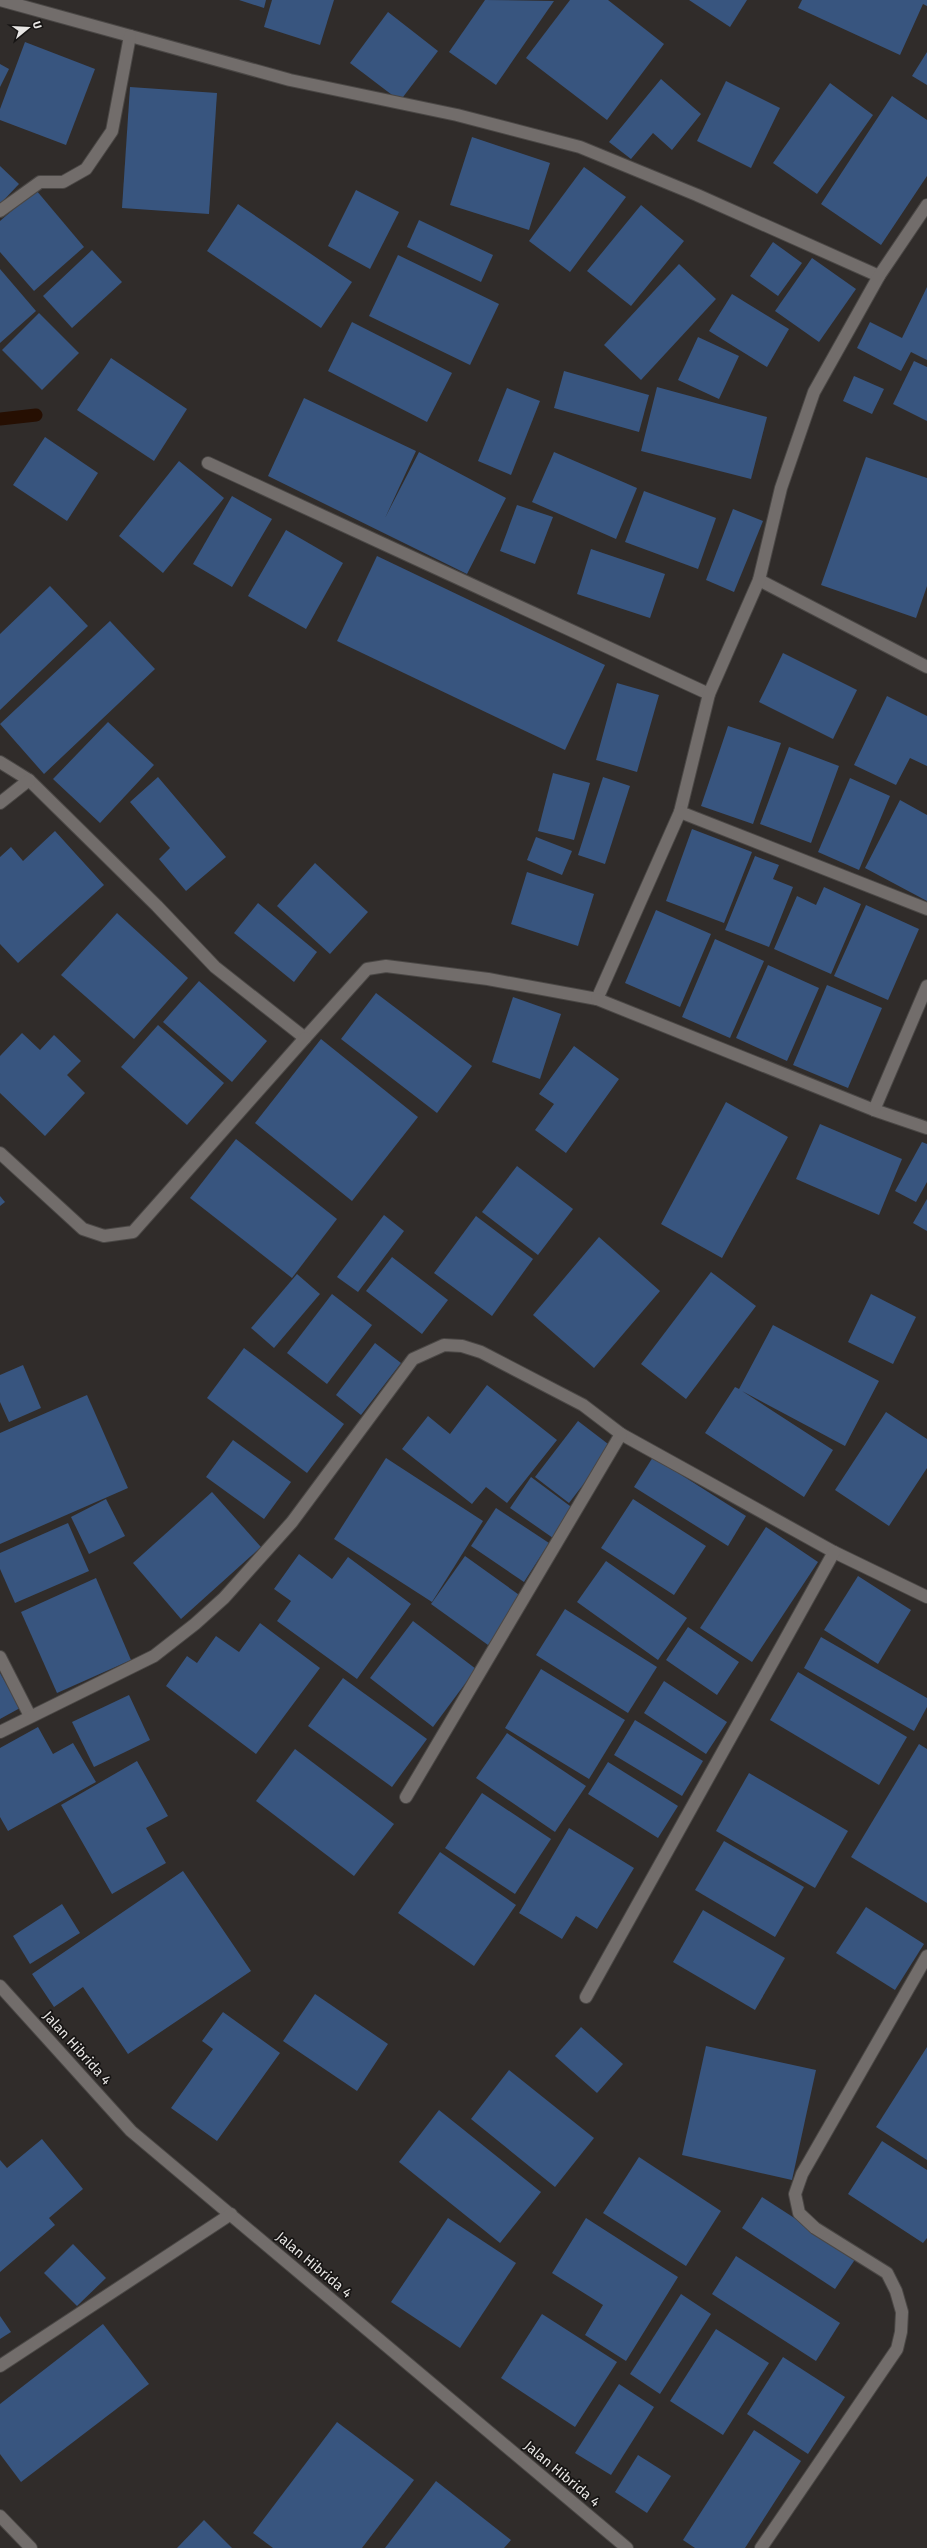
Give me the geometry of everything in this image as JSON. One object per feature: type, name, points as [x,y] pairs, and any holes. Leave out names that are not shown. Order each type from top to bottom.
[{"type":"street","points":[[0,0],[290,80],[456,115],[580,147],[697,195],[879,276]]},
{"type":"street","points":[[0,211],[40,182],[63,182],[86,169],[112,131],[130,36]]},
{"type":"street","points":[[597,1000],[680,812],[710,694],[758,580],[781,488],[814,392],[879,276],[927,206]]},
{"type":"street","points":[[208,463],[710,694]]},
{"type":"street","points":[[758,580],[927,667]]},
{"type":"street","points":[[0,762],[29,780],[157,906],[215,967],[305,1038]]},
{"type":"street","points":[[0,803],[29,780]]},
{"type":"street","points":[[680,812],[927,909]]},
{"type":"street","points":[[0,1153],[83,1229],[104,1236],[134,1232],[367,969],[386,966],[488,979],[597,1000],[874,1110],[927,1128]]},
{"type":"street","points":[[874,1110],[927,986]]},
{"type":"street","points":[[0,1732],[154,1656],[212,1608],[292,1522],[413,1360],[444,1345],[462,1346],[481,1352],[583,1405],[621,1434],[834,1552],[927,1597]]},
{"type":"street","points":[[406,1797],[621,1434]]},
{"type":"street","points":[[586,1997],[834,1552]]},
{"type":"street","points":[[0,1657],[30,1716]]},
{"type":"street","points":[[760,2548],[897,2349],[901,2332],[902,2312],[896,2291],[887,2273],[815,2228],[798,2213],[795,2194],[802,2174],[927,1956]]},
{"type":"street","name":"Jalan Hibrida 4","points":[[0,1986],[131,2131],[627,2548]]},
{"type":"street","points":[[0,2366],[231,2214]]},
{"type":"street","points":[[0,2516],[31,2548]]},
{"type":"building","points":[[239,0],[266,0],[264,8]]},
{"type":"building","points":[[272,0],[334,0],[320,45],[264,27]]},
{"type":"building","points":[[485,0],[554,1],[496,85],[449,52]]},
{"type":"building","points":[[570,0],[608,0],[664,44],[607,120],[526,58]]},
{"type":"building","points":[[689,0],[747,0],[730,27]]},
{"type":"building","points":[[802,0],[927,0],[927,6],[923,4],[900,55],[798,8]]},
{"type":"building","points":[[388,12],[438,51],[400,101],[350,63]]},
{"type":"building","points":[[25,42],[95,69],[66,145],[0,120],[0,109]]},
{"type":"building","points":[[927,52],[927,85],[912,76]]},
{"type":"building","points":[[0,64],[9,69],[0,87]]},
{"type":"building","points":[[661,79],[701,114],[672,150],[653,133],[631,159],[609,142]]},
{"type":"building","points":[[726,81],[780,108],[751,168],[697,141]]},
{"type":"building","points":[[830,83],[873,115],[817,194],[773,163]]},
{"type":"building","points":[[130,87],[217,93],[209,214],[122,208]]},
{"type":"building","points":[[892,96],[927,120],[927,176],[881,245],[821,204]]},
{"type":"building","points":[[472,137],[550,163],[529,230],[450,205]]},
{"type":"building","points":[[0,166],[19,184],[0,204]]},
{"type":"building","points":[[584,167],[626,197],[570,272],[529,241]]},
{"type":"building","points":[[36,190],[84,247],[34,291],[0,252],[0,221]]},
{"type":"building","points":[[356,190],[399,212],[370,269],[328,246]]},
{"type":"building","points":[[238,204],[352,282],[321,328],[207,251]]},
{"type":"building","points":[[641,205],[684,241],[631,306],[587,271]]},
{"type":"building","points":[[419,220],[493,255],[481,282],[407,247]]},
{"type":"building","points":[[773,242],[802,263],[778,296],[750,276]]},
{"type":"building","points":[[92,250],[122,282],[72,328],[43,296]]},
{"type":"building","points":[[398,255],[499,304],[470,365],[369,316]]},
{"type":"building","points":[[812,258],[856,289],[819,342],[775,311]]},
{"type":"building","points":[[679,264],[716,299],[641,380],[604,345]]},
{"type":"building","points":[[0,269],[36,311],[0,343]]},
{"type":"building","points":[[927,287],[927,360],[911,352],[901,371],[857,348],[870,322],[902,338]]},
{"type":"building","points":[[732,294],[789,329],[767,367],[709,331]]},
{"type":"building","points":[[39,313],[79,353],[42,390],[2,350]]},
{"type":"building","points":[[352,322],[452,373],[427,422],[328,371]]},
{"type":"building","points":[[698,337],[739,356],[719,399],[678,380]]},
{"type":"building","points":[[111,358],[187,409],[154,461],[77,410]]},
{"type":"building","points":[[914,361],[927,367],[927,421],[893,404]]},
{"type":"building","points":[[564,371],[649,395],[639,432],[554,408]]},
{"type":"building","points":[[854,376],[884,389],[872,414],[843,401]]},
{"type":"building","points":[[657,387],[767,417],[751,479],[641,451]]},
{"type":"building","points":[[507,388],[540,401],[511,475],[478,461]]},
{"type":"building","points":[[304,398],[416,451],[385,518],[419,452],[506,498],[467,574],[268,476]]},
{"type":"building","points":[[45,437],[98,473],[67,521],[13,485]]},
{"type":"building","points":[[554,452],[637,488],[616,539],[532,502]]},
{"type":"building","points":[[866,457],[927,478],[927,586],[916,618],[821,585]]},
{"type":"building","points":[[179,461],[224,498],[163,573],[119,536]]},
{"type":"building","points":[[644,491],[716,518],[698,569],[625,542]]},
{"type":"building","points":[[232,496],[272,519],[232,587],[193,564]]},
{"type":"building","points":[[517,505],[553,517],[535,564],[500,551]]},
{"type":"building","points":[[733,509],[763,521],[734,592],[706,580]]},
{"type":"building","points":[[286,530],[343,563],[306,629],[248,596]]},
{"type":"building","points":[[591,549],[665,574],[650,618],[577,594]]},
{"type":"building","points":[[377,556],[605,665],[565,750],[337,641]]},
{"type":"building","points":[[50,586],[88,626],[0,710],[0,634]]},
{"type":"building","points":[[110,621],[155,669],[44,774],[0,724]]},
{"type":"building","points":[[783,653],[857,690],[833,739],[759,702]]},
{"type":"building","points":[[617,683],[659,695],[637,772],[596,760]]},
{"type":"building","points":[[887,696],[927,716],[927,766],[910,758],[896,785],[854,765]]},
{"type":"building","points":[[108,722],[154,765],[100,823],[53,779]]},
{"type":"building","points":[[728,726],[781,743],[753,824],[701,806]]},
{"type":"building","points":[[789,747],[839,766],[811,843],[760,824]]},
{"type":"building","points":[[553,773],[590,783],[574,840],[538,831]]},
{"type":"building","points":[[158,777],[226,857],[186,891],[159,859],[170,848],[130,802]]},
{"type":"building","points":[[603,777],[630,786],[605,864],[578,855]]},
{"type":"building","points":[[850,778],[890,796],[859,870],[818,852]]},
{"type":"building","points":[[900,800],[927,815],[927,901],[865,868]]},
{"type":"building","points":[[692,829],[752,852],[724,923],[666,901]]},
{"type":"building","points":[[55,831],[104,885],[18,963],[0,944],[0,857],[11,847],[23,861]]},
{"type":"building","points":[[536,837],[572,851],[562,875],[527,860]]},
{"type":"building","points":[[755,856],[779,865],[773,879],[793,887],[769,947],[725,930]]},
{"type":"building","points":[[315,863],[368,912],[330,954],[277,906]]},
{"type":"building","points":[[527,872],[594,894],[578,946],[511,924]]},
{"type":"building","points":[[824,887],[861,904],[831,974],[774,949],[797,896],[816,905]]},
{"type":"building","points":[[258,903],[317,952],[294,982],[234,933]]},
{"type":"building","points":[[866,905],[919,929],[888,1000],[834,976]]},
{"type":"building","points":[[656,910],[711,934],[680,1007],[625,983]]},
{"type":"building","points":[[117,913],[188,978],[134,1039],[61,975]]},
{"type":"building","points":[[715,939],[764,961],[730,1038],[682,1017]]},
{"type":"building","points":[[768,965],[819,988],[787,1061],[736,1038]]},
{"type":"building","points":[[199,981],[267,1041],[232,1082],[163,1022]]},
{"type":"building","points":[[827,985],[882,1008],[848,1088],[793,1065]]},
{"type":"building","points":[[376,993],[472,1066],[437,1113],[341,1039]]},
{"type":"building","points":[[513,997],[561,1014],[540,1079],[492,1062]]},
{"type":"building","points":[[158,1025],[224,1083],[187,1125],[121,1067]]},
{"type":"building","points":[[22,1033],[40,1050],[54,1035],[81,1061],[67,1075],[85,1093],[45,1136],[0,1093],[0,1056]]},
{"type":"building","points":[[321,1039],[418,1117],[352,1201],[255,1123]]},
{"type":"building","points":[[574,1046],[619,1079],[566,1153],[535,1130],[554,1104],[539,1094]]},
{"type":"building","points":[[726,1102],[788,1137],[722,1258],[661,1224]]},
{"type":"building","points":[[820,1124],[902,1159],[879,1215],[796,1179]]},
{"type":"building","points":[[236,1139],[337,1219],[292,1278],[190,1198]]},
{"type":"building","points":[[922,1142],[927,1144],[927,1182],[916,1202],[895,1191]]},
{"type":"building","points":[[517,1166],[573,1209],[538,1255],[482,1212]]},
{"type":"building","points":[[0,1196],[5,1202],[0,1206]]},
{"type":"building","points":[[927,1199],[927,1231],[913,1223]]},
{"type":"building","points":[[384,1215],[404,1231],[358,1292],[337,1277]]},
{"type":"building","points":[[476,1216],[533,1259],[492,1316],[434,1273]]},
{"type":"building","points":[[599,1237],[660,1291],[594,1368],[533,1315]]},
{"type":"building","points":[[392,1257],[448,1300],[422,1334],[366,1291]]},
{"type":"building","points":[[711,1272],[756,1306],[686,1399],[641,1364]]},
{"type":"building","points":[[297,1274],[320,1294],[274,1348],[251,1328]]},
{"type":"building","points":[[332,1294],[372,1325],[327,1384],[287,1353]]},
{"type":"building","points":[[871,1294],[916,1317],[893,1364],[848,1342]]},
{"type":"building","points":[[773,1325],[879,1381],[845,1446],[742,1391],[833,1450],[804,1497],[705,1433],[735,1387],[739,1389]]},
{"type":"building","points":[[375,1343],[401,1363],[361,1415],[336,1395]]},
{"type":"building","points":[[244,1348],[344,1424],[307,1473],[207,1398]]},
{"type":"building","points":[[23,1365],[41,1408],[9,1422],[0,1402],[0,1375]]},
{"type":"building","points":[[487,1385],[557,1440],[507,1503],[486,1487],[472,1504],[402,1449],[428,1416],[450,1434]]},
{"type":"building","points":[[87,1395],[128,1488],[0,1544],[0,1433]]},
{"type":"building","points":[[886,1412],[927,1439],[927,1468],[889,1526],[835,1490]]},
{"type":"building","points":[[578,1421],[612,1447],[569,1503],[535,1477]]},
{"type":"building","points":[[233,1440],[291,1482],[264,1519],[206,1477]]},
{"type":"building","points":[[653,1457],[746,1516],[728,1546],[634,1487]]},
{"type":"building","points":[[386,1458],[483,1521],[432,1602],[334,1539]]},
{"type":"building","points":[[531,1477],[574,1509],[553,1538],[510,1508]]},
{"type":"building","points":[[212,1492],[261,1547],[181,1619],[133,1563]]},
{"type":"building","points":[[106,1499],[125,1536],[89,1554],[71,1517]]},
{"type":"building","points":[[633,1499],[706,1546],[674,1595],[601,1548]]},
{"type":"building","points":[[496,1508],[549,1543],[524,1582],[471,1546]]},
{"type":"building","points":[[68,1523],[89,1571],[15,1603],[0,1569],[0,1553]]},
{"type":"building","points":[[766,1527],[818,1562],[752,1662],[700,1628]]},
{"type":"building","points":[[299,1554],[332,1579],[348,1557],[411,1604],[357,1679],[277,1621],[291,1601],[274,1589]]},
{"type":"building","points":[[465,1556],[522,1597],[488,1645],[431,1604]]},
{"type":"building","points":[[606,1561],[687,1618],[658,1660],[577,1602]]},
{"type":"building","points":[[858,1576],[911,1610],[878,1664],[824,1630]]},
{"type":"building","points":[[96,1578],[131,1660],[57,1693],[21,1612]]},
{"type":"building","points":[[565,1609],[657,1667],[628,1713],[536,1655]]},
{"type":"building","points":[[413,1621],[476,1669],[433,1727],[370,1678]]},
{"type":"building","points":[[260,1623],[320,1668],[256,1754],[166,1686],[187,1656],[197,1663],[216,1636],[239,1652]]},
{"type":"building","points":[[688,1627],[739,1662],[717,1695],[666,1660]]},
{"type":"building","points":[[821,1637],[927,1698],[927,1707],[914,1731],[804,1668]]},
{"type":"building","points":[[541,1669],[625,1720],[589,1779],[505,1728]]},
{"type":"building","points":[[798,1672],[907,1737],[879,1785],[770,1720]]},
{"type":"building","points":[[0,1673],[20,1708],[0,1719]]},
{"type":"building","points":[[343,1678],[427,1739],[392,1787],[308,1726]]},
{"type":"building","points":[[664,1681],[727,1722],[706,1754],[644,1713]]},
{"type":"building","points":[[129,1695],[150,1740],[94,1767],[72,1722]]},
{"type":"building","points":[[635,1720],[703,1761],[682,1796],[614,1755]]},
{"type":"building","points":[[38,1727],[53,1754],[73,1743],[96,1782],[8,1831],[0,1817],[0,1748]]},
{"type":"building","points":[[507,1733],[586,1786],[555,1832],[476,1778]]},
{"type":"building","points":[[919,1744],[927,1749],[927,1903],[851,1857]]},
{"type":"building","points":[[295,1749],[394,1824],[354,1876],[256,1801]]},
{"type":"building","points":[[137,1761],[168,1816],[146,1828],[166,1863],[112,1894],[61,1805]]},
{"type":"building","points":[[608,1762],[678,1806],[658,1838],[588,1794]]},
{"type":"building","points":[[749,1773],[848,1831],[815,1888],[716,1831]]},
{"type":"building","points":[[482,1793],[551,1839],[515,1894],[445,1848]]},
{"type":"building","points":[[569,1828],[634,1868],[597,1929],[576,1916],[562,1939],[519,1913]]},
{"type":"building","points":[[724,1841],[804,1887],[775,1937],[695,1890]]},
{"type":"building","points":[[440,1852],[516,1905],[474,1966],[398,1913]]},
{"type":"building","points":[[183,1871],[251,1971],[128,2054],[83,1987],[54,2007],[32,1974]]},
{"type":"building","points":[[62,1904],[80,1933],[30,1964],[13,1936]]},
{"type":"building","points":[[866,1907],[924,1944],[895,1990],[836,1953]]},
{"type":"building","points":[[703,1910],[785,1958],[755,2010],[673,1962]]},
{"type":"building","points":[[315,1994],[388,2044],[357,2091],[283,2041]]},
{"type":"building","points":[[223,2012],[280,2053],[217,2141],[171,2108],[213,2049],[202,2041]]},
{"type":"building","points":[[581,2027],[623,2064],[597,2093],[555,2056]]},
{"type":"building","points":[[706,2046],[816,2070],[792,2180],[682,2155]]},
{"type":"building","points":[[927,2047],[927,2160],[876,2127]]},
{"type":"building","points":[[509,2070],[594,2138],[555,2187],[471,2119]]},
{"type":"building","points":[[439,2110],[541,2192],[500,2243],[399,2162]]},
{"type":"building","points":[[42,2139],[83,2189],[49,2218],[55,2225],[0,2272],[0,2160],[7,2168]]},
{"type":"building","points":[[882,2141],[927,2170],[927,2238],[923,2243],[848,2194]]},
{"type":"building","points":[[639,2157],[721,2211],[686,2266],[603,2213]]},
{"type":"building","points":[[762,2197],[856,2258],[835,2289],[742,2228]]},
{"type":"building","points":[[448,2218],[516,2263],[460,2348],[391,2302]]},
{"type":"building","points":[[586,2218],[678,2277],[626,2361],[585,2335],[603,2305],[552,2273]]},
{"type":"building","points":[[73,2244],[106,2278],[77,2306],[44,2273]]},
{"type":"building","points":[[736,2256],[840,2323],[816,2361],[712,2294]]},
{"type":"building","points":[[681,2294],[711,2314],[660,2394],[630,2374]]},
{"type":"building","points":[[542,2314],[617,2362],[575,2427],[501,2378]]},
{"type":"building","points":[[0,2316],[11,2332],[0,2339]]},
{"type":"building","points":[[103,2324],[149,2384],[21,2482],[0,2454],[0,2404]]},
{"type":"building","points":[[716,2329],[769,2363],[723,2435],[670,2401]]},
{"type":"building","points":[[783,2357],[845,2397],[808,2454],[747,2414]]},
{"type":"building","points":[[619,2384],[654,2407],[611,2475],[575,2453]]},
{"type":"building","points":[[337,2422],[414,2480],[362,2548],[273,2548],[253,2533]]},
{"type":"building","points":[[754,2430],[801,2461],[745,2548],[695,2548],[683,2540]]},
{"type":"building","points":[[638,2455],[671,2476],[647,2513],[615,2492]]},
{"type":"building","points":[[436,2481],[511,2540],[504,2548],[385,2548]]},
{"type":"building","points":[[204,2520],[232,2548],[177,2548]]},
{"type":"waterway","points":[[0,419],[36,415]]}]
